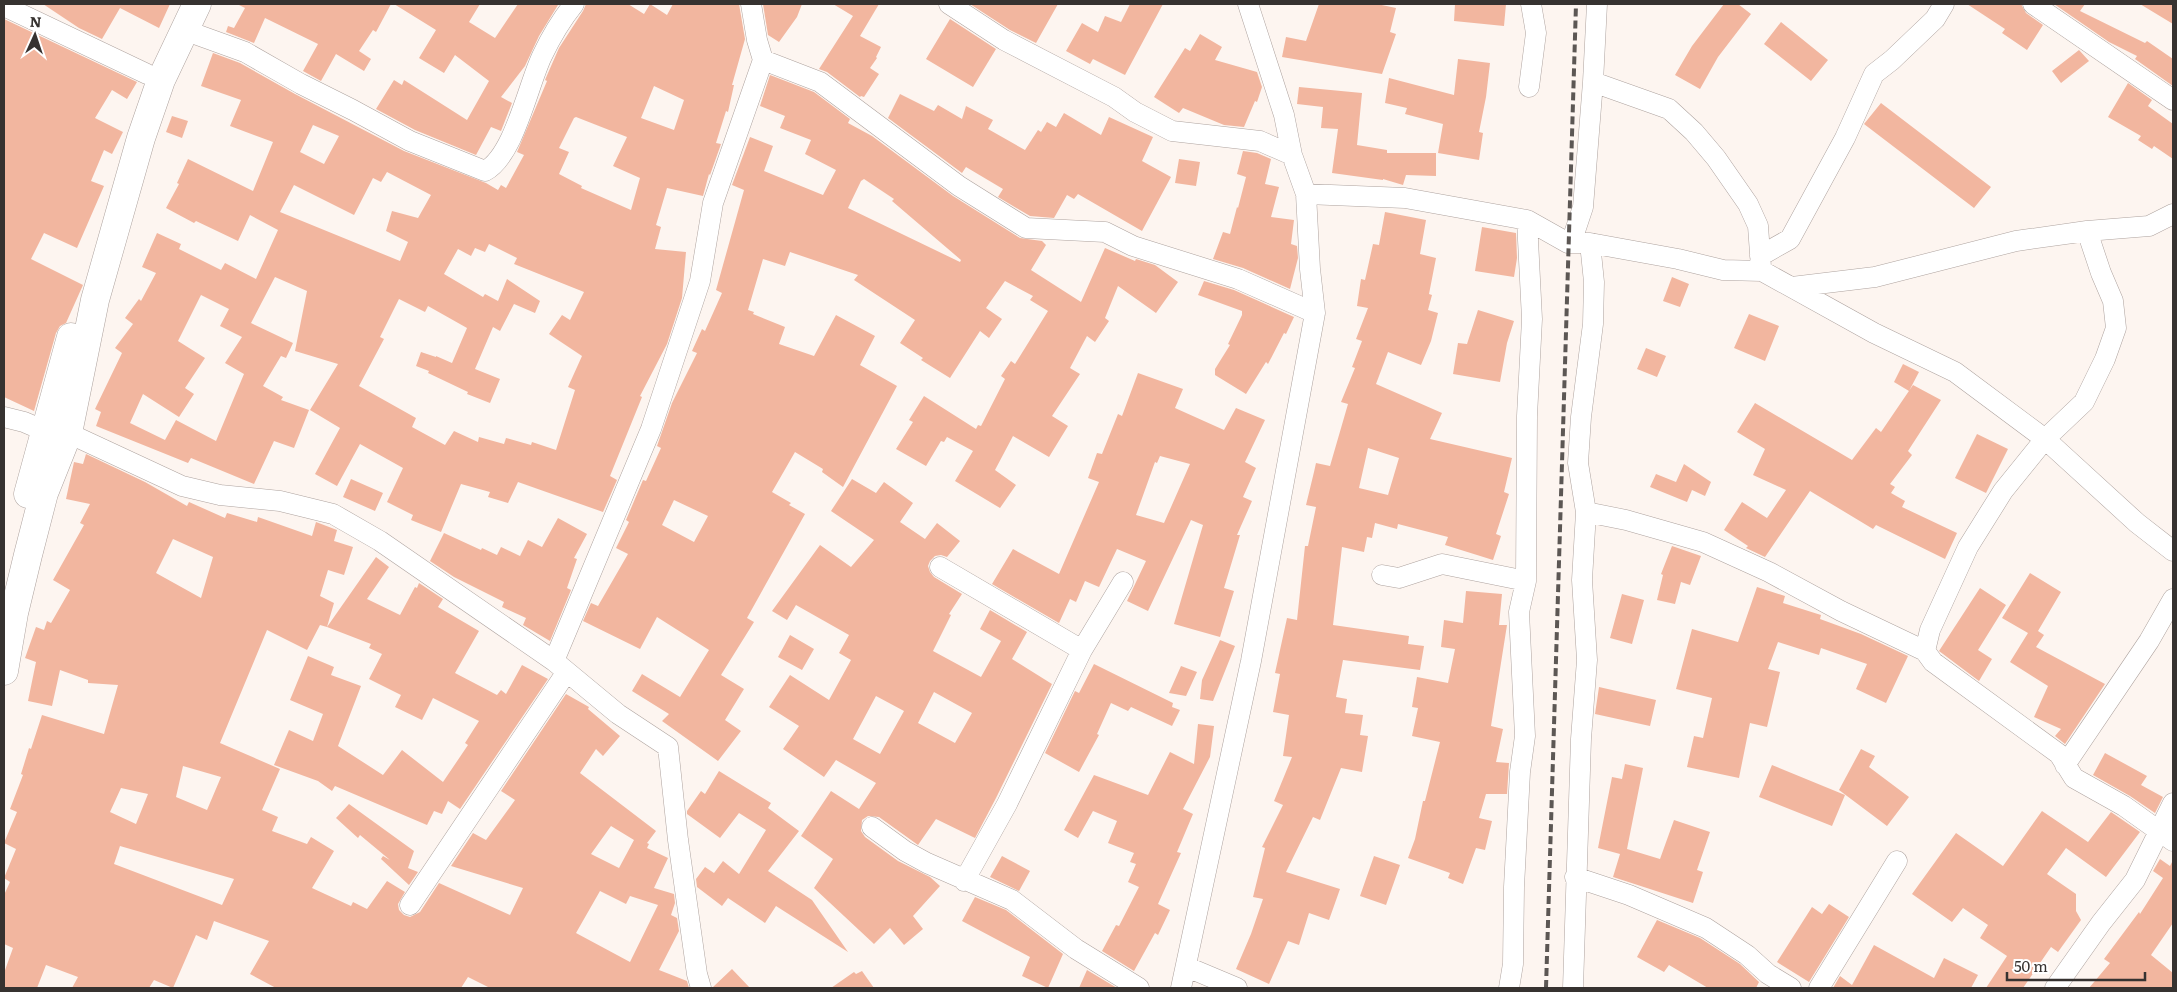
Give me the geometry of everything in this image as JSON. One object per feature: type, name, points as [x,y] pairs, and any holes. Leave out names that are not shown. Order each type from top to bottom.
[{"type":"main road","points":[[4,671],[14,613],[44,493],[119,155],[155,49],[178,4]]},
{"type":"main road","points":[[4,586],[56,432],[96,300],[141,138],[161,80],[197,4]]},
{"type":"street","points":[[184,30],[245,52],[301,84],[354,110],[410,141],[485,171],[492,168],[508,143],[526,101],[541,57],[556,28],[574,4]]},
{"type":"street","points":[[410,904],[560,667],[651,429],[700,281],[713,203],[763,60],[756,40],[750,4]]},
{"type":"street","points":[[949,4],[1004,40],[1114,97],[1135,112],[1172,131],[1260,141],[1292,155]]},
{"type":"street","points":[[1181,988],[1251,661],[1315,312],[1310,269],[1306,194],[1292,155],[1284,115],[1248,4]]},
{"type":"street","points":[[1529,87],[1536,33],[1531,4]]},
{"type":"street","points":[[1573,988],[1586,660],[1582,580],[1586,512],[1578,463],[1581,417],[1593,324],[1594,282],[1581,243],[1597,4]]},
{"type":"street","points":[[1306,194],[1404,198],[1527,220],[1581,243],[1678,258],[1722,270],[1761,263],[1790,239],[1845,138],[1874,74],[1892,60],[1935,19],[1944,4]]},
{"type":"street","points":[[2033,4],[2173,100]]},
{"type":"street","points":[[4,6],[147,74]]},
{"type":"street","points":[[763,60],[820,82],[959,186],[1026,228],[1105,232],[1133,246],[1238,279],[1315,312]]},
{"type":"street","points":[[1593,82],[1669,109],[1694,132],[1716,158],[1748,204],[1758,226],[1761,263],[1792,287],[1874,333],[1955,372],[2045,439],[2137,523],[2173,551]]},
{"type":"street","points":[[1792,287],[1875,277],[2016,241],[2087,231],[2149,226],[2173,214]]},
{"type":"street","points":[[1509,988],[1513,964],[1514,887],[1520,772],[1525,736],[1519,612],[1526,581],[1528,416],[1532,319],[1527,220]]},
{"type":"street","points":[[1926,651],[1930,630],[1968,547],[2003,491],[2045,439],[2084,402],[2105,359],[2116,328],[2113,301],[2087,231]]},
{"type":"street","points":[[4,417],[56,432],[182,486],[220,495],[280,502],[333,514],[380,541],[560,667],[618,714],[668,747],[678,840],[697,974],[702,988]]},
{"type":"street","points":[[1586,512],[1626,520],[1703,542],[1768,572],[1841,611],[1926,651],[1933,662],[2059,754],[2074,778],[2102,792],[2167,836]]},
{"type":"street","points":[[1382,575],[1399,578],[1442,564],[1526,581]]},
{"type":"street","points":[[940,567],[1082,650]]},
{"type":"street","points":[[964,881],[1007,804],[1082,650],[1123,582]]},
{"type":"street","points":[[2065,765],[2149,641],[2173,599]]},
{"type":"street","points":[[2055,988],[2101,923],[2167,836],[2173,803]]},
{"type":"street","points":[[872,827],[912,855],[964,881],[1012,900],[1076,949],[1139,988]]},
{"type":"street","points":[[1819,988],[1897,861]]},
{"type":"street","points":[[1576,877],[1628,895],[1706,928],[1747,954],[1768,974],[1791,988]]},
{"type":"street","points":[[1186,966],[1237,988]]},
{"type":"building","points":[[43,4],[170,4],[159,28],[120,8],[102,39],[79,28]]},
{"type":"building","points":[[237,4],[391,4],[376,32],[373,30],[359,51],[371,59],[364,71],[336,54],[321,81],[303,71],[318,44],[265,18],[254,43],[226,32],[228,26],[234,28],[245,8]]},
{"type":"building","points":[[394,4],[480,4],[469,22],[495,38],[518,4],[558,5],[539,36],[525,66],[501,97],[512,103],[501,131],[491,127],[476,155],[415,130],[376,109],[394,80],[402,85],[404,80],[467,120],[489,81],[455,55],[444,73],[419,58],[436,30]]},
{"type":"building","points":[[586,4],[628,4],[644,14],[650,4],[667,15],[673,4],[739,4],[745,39],[732,85],[734,85],[728,112],[726,111],[716,143],[721,144],[709,174],[703,196],[667,188],[656,225],[661,227],[655,249],[686,252],[682,298],[667,344],[640,396],[642,397],[610,476],[617,480],[603,512],[518,482],[508,503],[488,497],[490,492],[461,484],[441,532],[411,520],[413,515],[387,502],[403,468],[360,444],[337,486],[315,474],[340,428],[310,410],[338,364],[295,351],[307,291],[275,277],[251,323],[293,343],[286,358],[281,356],[263,386],[283,397],[281,400],[309,410],[294,448],[274,441],[254,484],[191,458],[188,463],[96,426],[101,412],[95,409],[122,353],[115,348],[133,324],[125,318],[139,299],[141,301],[156,273],[142,267],[157,233],[181,244],[179,249],[221,270],[225,263],[256,279],[278,230],[250,215],[238,241],[196,221],[194,223],[166,208],[179,184],[177,183],[188,159],[253,191],[273,142],[230,126],[241,100],[201,86],[213,53],[240,63],[404,151],[486,183],[498,190],[501,185],[506,188],[524,155],[517,152],[547,81],[545,80],[559,48]],"holes":[[[654,86],[684,100],[674,130],[641,118]],[[576,117],[627,137],[613,166],[640,178],[631,210],[581,188],[582,186],[559,174],[569,152],[559,148]],[[313,125],[339,136],[324,164],[300,152]],[[387,172],[431,195],[418,218],[392,211],[386,231],[408,242],[400,261],[280,212],[294,185],[354,215],[373,178],[381,182]],[[489,244],[517,258],[514,264],[584,292],[570,320],[562,315],[549,334],[582,356],[568,387],[575,390],[556,450],[532,442],[531,445],[506,438],[504,444],[479,437],[478,442],[454,431],[445,445],[412,427],[416,418],[359,386],[384,339],[380,337],[399,299],[425,312],[428,306],[467,328],[452,363],[421,352],[416,366],[468,392],[467,394],[490,403],[500,379],[475,369],[493,327],[500,331],[514,304],[535,313],[540,301],[507,279],[498,301],[485,294],[483,297],[444,274],[458,249],[471,256],[475,248],[485,252]],[[201,295],[229,309],[220,326],[242,337],[225,363],[244,374],[216,441],[176,420],[165,440],[130,423],[143,394],[179,417],[194,394],[185,388],[205,358],[178,341]]]},
{"type":"building","points":[[763,4],[802,4],[797,17],[779,42],[768,35]]},
{"type":"building","points":[[833,4],[879,4],[860,36],[881,47],[877,58],[870,68],[879,74],[864,97],[860,97],[827,72],[819,69],[853,16]]},
{"type":"building","points":[[970,4],[1058,4],[1036,43],[1010,30]]},
{"type":"building","points":[[1130,4],[1163,4],[1125,75],[1093,59],[1090,64],[1066,51],[1082,23],[1098,32],[1105,16],[1121,22]]},
{"type":"building","points":[[1319,4],[1377,4],[1396,8],[1390,32],[1396,34],[1382,74],[1282,57],[1286,37],[1306,41]]},
{"type":"building","points":[[1455,4],[1506,4],[1504,26],[1454,21]]},
{"type":"building","points":[[1724,4],[1738,4],[1751,14],[1718,57],[1700,89],[1675,75],[1692,46]]},
{"type":"building","points":[[1967,4],[2021,4],[2026,13],[2043,25],[2027,50],[2002,33],[2005,29]]},
{"type":"building","points":[[2054,4],[2085,4],[2080,11],[2145,43],[2147,41],[2173,59],[2173,86],[2135,59],[2137,56],[2109,42]]},
{"type":"building","points":[[2140,4],[2173,4],[2173,24]]},
{"type":"building","points":[[4,19],[137,82],[127,99],[112,90],[95,118],[123,132],[112,154],[104,150],[91,181],[104,186],[77,248],[44,233],[31,259],[83,285],[66,323],[60,326],[56,333],[34,411],[4,397]]},
{"type":"building","points":[[950,19],[996,49],[973,87],[926,59]]},
{"type":"building","points":[[1781,22],[1828,60],[1811,81],[1764,44]]},
{"type":"building","points":[[1200,34],[1222,47],[1215,60],[1257,72],[1262,87],[1257,102],[1255,101],[1244,127],[1224,125],[1183,108],[1179,113],[1154,97],[1185,48],[1190,51]]},
{"type":"building","points":[[2079,50],[2089,61],[2061,83],[2052,71]]},
{"type":"building","points":[[1458,59],[1490,63],[1479,132],[1483,133],[1479,160],[1438,153],[1443,124],[1405,114],[1407,108],[1385,103],[1389,78],[1454,95]]},
{"type":"building","points":[[770,75],[814,92],[850,119],[848,123],[872,136],[953,196],[1020,238],[1042,241],[1046,245],[1031,270],[1081,302],[1105,248],[1135,261],[1136,259],[1155,265],[1178,282],[1156,313],[1118,286],[1105,318],[1109,321],[1095,342],[1087,336],[1070,368],[1080,374],[1052,416],[1068,426],[1049,457],[1013,436],[995,470],[1016,485],[1000,508],[955,481],[973,451],[947,437],[944,442],[941,441],[926,466],[896,449],[913,422],[909,420],[924,396],[976,429],[978,425],[981,426],[1005,379],[1001,376],[1011,361],[1015,364],[1048,311],[1030,300],[1033,296],[1005,281],[986,308],[1002,319],[989,338],[980,331],[950,378],[921,360],[923,358],[900,343],[915,320],[854,280],[858,275],[790,252],[785,266],[763,259],[748,310],[754,312],[753,314],[785,327],[779,344],[814,356],[836,315],[875,336],[860,365],[897,386],[843,487],[822,472],[823,469],[795,452],[772,492],[805,514],[747,618],[754,622],[721,675],[744,689],[725,720],[741,731],[718,761],[662,721],[669,714],[632,691],[642,674],[680,697],[709,650],[657,617],[640,649],[583,621],[591,603],[598,606],[628,554],[616,548],[629,522],[626,520],[643,480],[646,481],[661,448],[657,446],[672,403],[697,353],[692,351],[702,329],[705,331],[722,293],[716,290],[744,190],[732,185],[750,137],[773,146],[764,171],[823,195],[836,170],[805,154],[811,140],[780,128],[785,116],[760,106]],"holes":[[[864,179],[894,199],[892,201],[961,260],[960,262],[848,208],[861,181]],[[674,500],[708,516],[694,542],[662,525]]]},
{"type":"building","points":[[2128,83],[2152,100],[2148,106],[2173,124],[2173,159],[2154,146],[2152,149],[2138,140],[2141,136],[2108,117]]},
{"type":"building","points":[[1299,87],[1362,93],[1357,145],[1387,150],[1387,153],[1436,153],[1436,176],[1406,175],[1403,185],[1383,179],[1332,173],[1338,129],[1321,128],[1323,107],[1297,104]]},
{"type":"building","points":[[900,94],[934,111],[938,105],[962,119],[966,106],[993,120],[988,129],[1025,150],[1038,130],[1041,132],[1047,122],[1056,127],[1064,113],[1101,135],[1109,117],[1153,137],[1142,161],[1171,177],[1142,231],[1078,194],[1074,199],[1067,195],[1054,218],[1030,216],[998,197],[1003,189],[966,167],[962,173],[888,118]]},
{"type":"building","points":[[1881,103],[1991,187],[1974,208],[1864,124]]},
{"type":"building","points":[[172,116],[188,121],[182,138],[166,132]]},
{"type":"building","points":[[1243,151],[1257,153],[1271,159],[1265,184],[1279,187],[1271,217],[1294,220],[1291,244],[1297,246],[1298,258],[1290,289],[1243,268],[1213,259],[1223,232],[1230,234],[1238,208],[1246,177],[1237,174]]},
{"type":"building","points":[[1179,159],[1200,162],[1196,186],[1175,183]]},
{"type":"building","points":[[1385,212],[1426,220],[1420,254],[1436,258],[1429,294],[1432,295],[1428,310],[1438,313],[1431,341],[1421,365],[1388,352],[1376,384],[1442,413],[1430,439],[1512,458],[1504,492],[1509,494],[1496,534],[1501,536],[1493,560],[1445,545],[1448,537],[1398,524],[1397,529],[1375,523],[1372,538],[1367,537],[1364,552],[1342,547],[1333,625],[1409,636],[1408,644],[1424,646],[1420,670],[1343,660],[1336,697],[1347,699],[1345,713],[1363,715],[1360,735],[1368,736],[1362,772],[1341,768],[1320,820],[1313,817],[1286,872],[1340,889],[1329,920],[1309,913],[1299,945],[1288,941],[1269,984],[1236,969],[1263,899],[1253,897],[1265,848],[1262,847],[1283,805],[1274,801],[1292,757],[1283,756],[1289,715],[1273,712],[1280,674],[1275,673],[1287,618],[1297,620],[1305,546],[1308,546],[1316,507],[1306,505],[1316,463],[1330,466],[1348,404],[1341,402],[1355,368],[1352,367],[1362,341],[1356,339],[1368,308],[1357,306],[1361,279],[1365,280],[1373,244],[1379,245]],"holes":[[[1368,448],[1399,458],[1388,495],[1359,488]]]},
{"type":"building","points":[[1482,227],[1516,233],[1517,258],[1514,277],[1475,271]]},
{"type":"building","points":[[1672,277],[1689,284],[1680,307],[1663,301]]},
{"type":"building","points":[[1204,281],[1234,290],[1294,317],[1268,364],[1266,362],[1246,394],[1215,375],[1215,369],[1230,345],[1228,344],[1242,315],[1242,311],[1198,295]]},
{"type":"building","points":[[1478,310],[1514,321],[1507,343],[1500,382],[1453,374],[1458,343],[1467,344]]},
{"type":"building","points":[[1749,314],[1779,326],[1765,361],[1734,348]]},
{"type":"building","points":[[1646,348],[1666,356],[1657,377],[1637,369]]},
{"type":"building","points":[[1903,364],[1919,372],[1909,391],[1894,382]]},
{"type":"building","points":[[1138,373],[1183,389],[1175,408],[1224,430],[1236,408],[1265,420],[1245,462],[1256,468],[1243,497],[1252,501],[1237,535],[1240,535],[1224,588],[1234,591],[1220,637],[1174,624],[1203,525],[1191,520],[1148,611],[1127,601],[1146,561],[1117,549],[1099,587],[1085,581],[1076,602],[1070,599],[1059,623],[992,584],[1013,549],[1059,574],[1099,482],[1088,478],[1097,453],[1102,454],[1118,414],[1122,416]],"holes":[[[1160,456],[1190,464],[1164,523],[1136,515],[1155,462],[1157,463]]]},
{"type":"building","points":[[1913,385],[1941,400],[1908,451],[1912,455],[1890,484],[1895,487],[1891,493],[1905,501],[1902,507],[1957,533],[1945,559],[1876,525],[1873,529],[1810,491],[1765,557],[1746,548],[1748,546],[1724,530],[1742,502],[1767,518],[1786,490],[1753,475],[1765,449],[1737,432],[1755,403],[1852,460],[1876,428],[1881,432]]},
{"type":"building","points":[[1977,434],[2008,449],[1986,493],[1955,478]]},
{"type":"building","points":[[86,454],[145,482],[187,506],[189,502],[225,518],[227,513],[257,522],[258,517],[312,536],[316,522],[337,530],[334,541],[353,547],[344,575],[328,570],[320,596],[334,603],[327,627],[320,625],[307,650],[267,630],[220,743],[280,769],[262,810],[278,817],[272,831],[307,844],[311,837],[334,851],[312,888],[351,906],[353,902],[367,909],[387,881],[405,892],[398,904],[399,910],[404,915],[410,917],[420,912],[439,883],[510,915],[523,888],[451,866],[473,833],[486,840],[515,800],[501,791],[566,694],[589,707],[588,709],[620,736],[603,756],[596,749],[580,773],[656,831],[647,843],[649,844],[647,848],[668,858],[654,888],[674,894],[675,903],[671,915],[677,918],[679,931],[659,970],[687,981],[689,988],[490,988],[468,977],[461,988],[276,988],[250,974],[269,941],[214,921],[207,940],[196,935],[173,988],[154,980],[149,988],[72,988],[78,977],[46,965],[37,988],[4,988],[4,973],[13,948],[4,944],[4,895],[10,882],[4,878],[16,849],[4,843],[17,812],[10,809],[23,775],[21,774],[29,748],[31,749],[42,715],[104,734],[118,685],[88,683],[88,680],[60,670],[52,706],[28,701],[36,662],[25,658],[36,627],[44,630],[47,621],[51,623],[70,590],[53,580],[84,525],[80,523],[90,504],[66,499],[74,462],[83,464]],"holes":[[[173,539],[213,557],[201,598],[156,573]],[[183,766],[221,777],[207,810],[176,797]],[[121,788],[148,794],[136,824],[110,812]],[[611,826],[634,840],[619,868],[591,854]],[[120,846],[234,879],[222,905],[114,864]],[[600,891],[626,904],[630,896],[658,905],[630,962],[576,933]]]},
{"type":"building","points":[[1684,464],[1711,482],[1705,496],[1692,490],[1687,502],[1650,487],[1656,474],[1676,482]]},
{"type":"building","points":[[351,479],[383,493],[375,511],[343,497]]},
{"type":"building","points":[[852,479],[876,493],[884,482],[913,503],[900,522],[925,539],[937,523],[960,541],[947,557],[935,556],[928,566],[934,577],[962,594],[949,614],[951,615],[933,651],[981,677],[1001,641],[980,629],[990,610],[1027,632],[1012,659],[1052,684],[975,838],[936,819],[918,845],[879,817],[868,816],[862,820],[861,831],[865,837],[898,861],[930,877],[940,886],[913,916],[923,929],[904,945],[890,928],[874,944],[814,888],[833,859],[801,836],[831,791],[859,809],[876,783],[836,760],[824,777],[783,749],[799,726],[769,707],[790,675],[829,700],[851,660],[839,653],[849,635],[796,605],[787,620],[772,611],[820,545],[851,567],[874,540],[831,511]],"holes":[[[934,692],[972,713],[955,743],[918,723]],[[876,696],[904,711],[880,754],[853,739]]]},
{"type":"building","points":[[558,518],[587,534],[574,558],[577,559],[567,588],[571,590],[550,641],[523,625],[526,618],[502,607],[504,602],[454,577],[430,561],[444,533],[481,550],[482,548],[497,555],[501,547],[520,556],[528,540],[542,547]]},
{"type":"building","points":[[1672,546],[1701,556],[1690,585],[1681,582],[1675,604],[1657,600],[1663,575],[1661,574]]},
{"type":"building","points":[[376,557],[389,567],[367,599],[400,615],[419,583],[443,599],[438,607],[479,631],[455,673],[497,695],[501,690],[506,694],[522,665],[548,679],[460,809],[448,801],[442,814],[434,811],[427,825],[335,786],[332,791],[318,781],[274,765],[289,730],[313,741],[323,714],[290,700],[308,656],[334,667],[331,675],[361,686],[338,746],[383,775],[402,750],[443,782],[468,745],[465,743],[479,721],[433,698],[422,720],[395,707],[401,695],[369,679],[382,654],[369,648],[371,644],[327,627]]},
{"type":"building","points":[[2030,573],[2061,592],[2038,631],[2044,635],[2036,647],[2105,684],[2065,744],[2055,736],[2061,729],[2034,717],[2048,686],[2010,662],[2028,633],[2002,618]]},
{"type":"building","points":[[1757,587],[1785,596],[1783,603],[1821,615],[1820,619],[1861,634],[1908,656],[1886,703],[1856,689],[1867,664],[1821,648],[1819,655],[1778,642],[1768,669],[1780,672],[1767,727],[1750,723],[1739,778],[1687,767],[1694,736],[1703,738],[1712,698],[1676,689],[1692,629],[1738,642]]},
{"type":"building","points":[[1980,588],[2006,605],[1978,650],[1992,659],[1979,681],[1939,651]]},
{"type":"building","points":[[1466,591],[1502,594],[1499,625],[1507,625],[1491,726],[1503,729],[1496,762],[1509,763],[1507,794],[1486,794],[1479,818],[1492,821],[1485,850],[1476,848],[1463,884],[1448,878],[1450,873],[1408,858],[1415,839],[1423,801],[1425,801],[1440,742],[1412,736],[1418,708],[1412,707],[1417,677],[1448,683],[1455,649],[1441,647],[1444,620],[1463,623]]},
{"type":"building","points":[[1622,594],[1644,600],[1632,644],[1610,638]]},
{"type":"building","points":[[790,635],[814,649],[802,670],[778,657]]},
{"type":"building","points":[[1220,640],[1235,646],[1213,701],[1200,699],[1202,680]]},
{"type":"building","points":[[1094,664],[1173,703],[1172,707],[1180,710],[1172,726],[1131,707],[1128,711],[1111,703],[1097,734],[1099,735],[1079,772],[1045,753],[1075,691],[1079,693]]},
{"type":"building","points":[[1181,666],[1197,672],[1186,696],[1169,693]]},
{"type":"building","points":[[1599,687],[1656,700],[1650,726],[1595,714]]},
{"type":"building","points":[[1198,724],[1214,726],[1210,757],[1183,809],[1193,814],[1177,852],[1181,853],[1158,904],[1170,910],[1158,935],[1155,933],[1134,971],[1102,951],[1116,925],[1119,926],[1139,887],[1128,882],[1136,864],[1130,862],[1134,853],[1108,843],[1117,821],[1093,811],[1078,838],[1064,830],[1094,775],[1148,795],[1170,752],[1194,764]]},
{"type":"building","points":[[1861,749],[1875,756],[1869,767],[1909,797],[1887,826],[1839,790]]},
{"type":"building","points":[[2105,753],[2147,776],[2141,785],[2163,797],[2155,813],[2093,775]]},
{"type":"building","points":[[1625,764],[1643,768],[1627,849],[1660,859],[1674,820],[1710,832],[1697,870],[1703,872],[1693,903],[1613,877],[1620,854],[1598,848],[1612,777],[1622,779]]},
{"type":"building","points":[[1772,765],[1845,795],[1832,826],[1759,797]]},
{"type":"building","points":[[719,771],[771,803],[768,808],[799,831],[768,871],[812,900],[848,952],[776,906],[765,923],[728,898],[722,906],[697,887],[696,879],[705,867],[714,873],[723,861],[739,874],[766,830],[739,813],[720,838],[687,814],[687,811],[701,791],[705,794]]},
{"type":"building","points":[[349,804],[414,851],[408,868],[418,872],[409,885],[381,859],[383,856],[390,860],[360,835],[358,838],[336,818]]},
{"type":"building","points":[[2042,811],[2088,842],[2111,812],[2140,832],[2106,877],[2066,848],[2047,874],[2076,894],[2076,911],[2081,920],[2058,952],[2051,947],[2023,988],[1986,988],[2007,956],[1980,938],[1988,925],[1963,908],[1952,922],[1912,894],[1956,833],[2003,866]]},
{"type":"building","points":[[1002,856],[1030,871],[1019,891],[990,877]]},
{"type":"building","points":[[1374,856],[1400,865],[1386,905],[1360,896]]},
{"type":"building","points":[[2160,859],[2170,866],[2173,860],[2173,923],[2151,955],[2173,973],[2173,988],[2089,988],[2110,963],[2104,959],[2139,912],[2140,914],[2163,878],[2153,871]]},
{"type":"building","points":[[975,897],[1006,910],[1063,954],[1048,988],[1022,976],[1030,957],[962,921]]},
{"type":"building","points":[[1829,904],[1849,917],[1809,982],[1777,962],[1812,907],[1822,914]]},
{"type":"building","points":[[1657,920],[1700,938],[1740,964],[1759,982],[1756,988],[1708,988],[1669,965],[1664,972],[1637,957]]},
{"type":"building","points":[[1874,945],[1934,978],[1944,958],[1978,975],[1971,988],[1833,988],[1840,976],[1852,985]]},
{"type":"building","points":[[732,969],[750,988],[713,988],[713,987]]},
{"type":"building","points":[[1087,970],[1117,988],[1079,988]]},
{"type":"building","points":[[862,971],[874,988],[831,988],[854,972],[856,974]]},
{"type":"railway","points":[[1546,988],[1576,4]]}]
